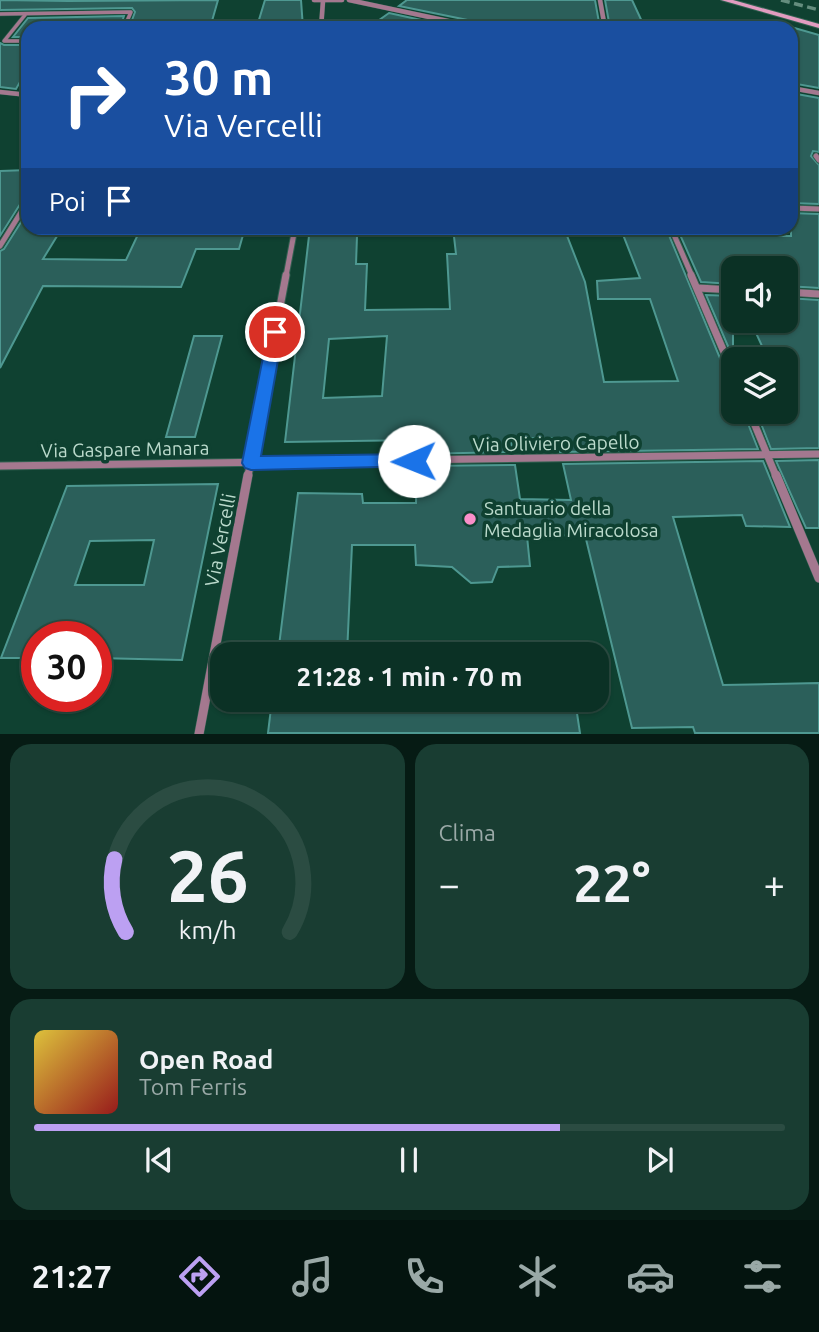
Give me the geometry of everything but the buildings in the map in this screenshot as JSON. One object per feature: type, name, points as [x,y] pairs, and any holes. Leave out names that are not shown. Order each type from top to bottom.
[{"type":"main road","points":[[725,0],[819,26]]},
{"type":"street","points":[[314,0],[342,0]]},
{"type":"street","points":[[349,0],[448,21]]},
{"type":"street","points":[[600,0],[604,21]]},
{"type":"street","points":[[322,21],[323,1]]},
{"type":"street","points":[[798,89],[819,93]]},
{"type":"street","points":[[0,92],[21,94]]},
{"type":"street","points":[[798,208],[819,209]]},
{"type":"street","points":[[1,242],[21,212]]},
{"type":"street","name":"Via Vercelli","points":[[199,733],[294,235]]},
{"type":"street","points":[[674,235],[722,347]]},
{"type":"street","points":[[698,288],[721,289]]},
{"type":"street","points":[[798,293],[819,294]]},
{"type":"street","points":[[755,424],[819,578]]},
{"type":"street","name":"Via Oliviero Capello","points":[[251,463],[819,454]]},
{"type":"street","name":"Via Gaspare Manara","points":[[0,466],[251,463]]},
{"type":"lane","points":[[0,14],[131,12],[127,21]]},
{"type":"lane","points":[[21,41],[4,41],[25,15]]},
{"type":"railway","points":[[781,0],[819,10]]},
{"type":"place","name":"Santuario della Medaglia Miracolosa","points":[[470,519]]},
{"type":"route","points":[[275,332],[251,463],[414,461]]}]
